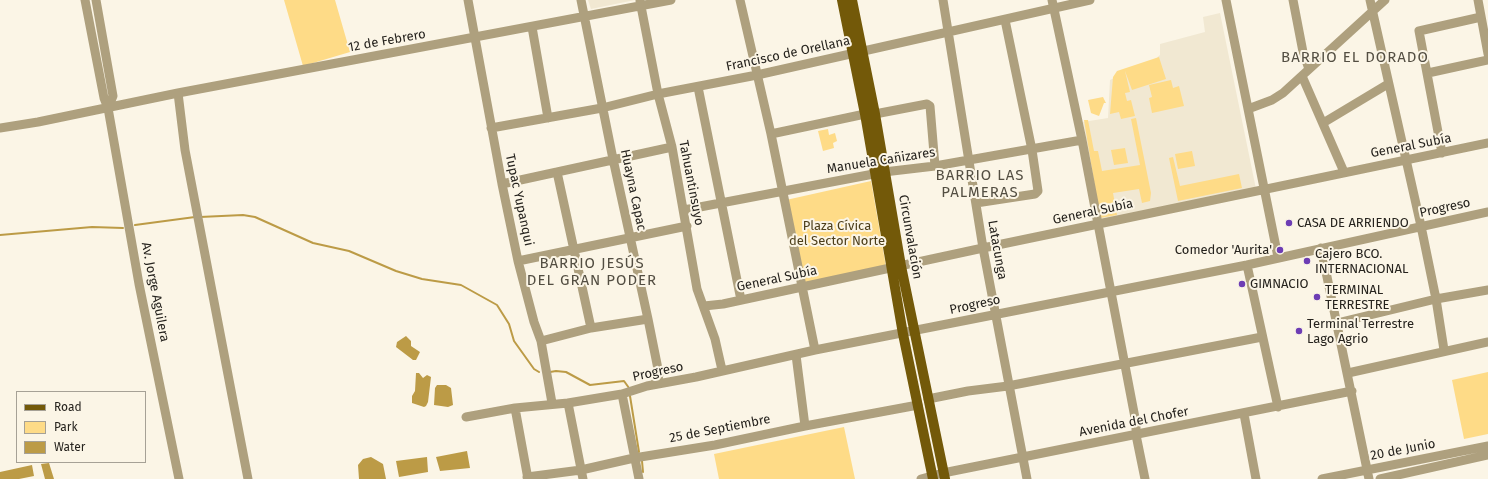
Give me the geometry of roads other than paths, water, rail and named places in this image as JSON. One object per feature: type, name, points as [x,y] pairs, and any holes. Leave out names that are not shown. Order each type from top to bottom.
[{"type":"main road","name":"Circunvalación","points":[[842,0],[875,114],[891,268],[933,478]]},
{"type":"main road","name":"Circunvalación","points":[[852,0],[865,114],[902,266],[944,476]]},
{"type":"street","name":"Av. Jorge Aguilera","points":[[85,0],[104,98],[108,108],[139,284],[179,479]]},
{"type":"street","name":"Av. Jorge Aguilera","points":[[96,0],[113,96],[108,108]]},
{"type":"street","name":"Tupac Yupanqui","points":[[468,0],[491,128],[518,261],[534,322],[541,341],[552,403]]},
{"type":"street","name":"Huayna Capac","points":[[581,0],[602,108],[648,319],[658,374]]},
{"type":"street","name":"12 de Febrero","points":[[0,128],[108,108],[178,93],[532,28],[585,17],[640,3],[671,0]]},
{"type":"street","points":[[740,0],[771,134],[815,350]]},
{"type":"street","name":"Latacunga","points":[[944,0],[983,248],[1008,386],[1027,479]]},
{"type":"street","name":"Francisco de Orellana","points":[[491,128],[602,108],[658,94],[757,75],[948,33],[1005,20],[1053,4],[1090,0]]},
{"type":"street","points":[[1226,0],[1278,257]]},
{"type":"street","points":[[1293,0],[1303,52],[1309,69]]},
{"type":"street","points":[[1370,0],[1421,226],[1436,299],[1444,350]]},
{"type":"street","points":[[1248,109],[1272,100],[1302,76],[1385,0]]},
{"type":"street","points":[[1478,0],[1487,48]]},
{"type":"street","name":"Tahuantinsuyo","points":[[640,3],[658,94],[672,147],[696,283],[722,370]]},
{"type":"street","points":[[1053,4],[1082,140],[1097,224],[1125,362],[1136,423],[1136,435],[1145,479]]},
{"type":"street","points":[[1442,153],[1428,73],[1418,31],[1481,16]]},
{"type":"street","points":[[976,203],[1035,194],[1038,191],[1032,150],[1005,20]]},
{"type":"street","points":[[532,28],[548,118]]},
{"type":"street","points":[[1428,73],[1488,60]]},
{"type":"street","points":[[1302,76],[1324,123],[1344,172]]},
{"type":"street","points":[[1324,123],[1388,84]]},
{"type":"street","points":[[698,87],[741,300]]},
{"type":"street","points":[[178,93],[185,150],[248,479]]},
{"type":"street","points":[[875,114],[927,104],[930,106],[935,166]]},
{"type":"street","points":[[771,134],[865,114]]},
{"type":"street","name":"Manuela Cañizares","points":[[684,210],[880,173],[935,166],[1082,140]]},
{"type":"street","name":"General Subía","points":[[704,306],[741,300],[1344,172],[1488,143]]},
{"type":"street","points":[[502,184],[672,147]]},
{"type":"street","points":[[558,172],[591,328]]},
{"type":"street","name":"Progreso","points":[[466,417],[515,408],[552,403],[568,403],[622,394],[653,385],[815,350],[915,332],[996,314],[1247,265],[1488,212]]},
{"type":"street","points":[[518,261],[687,226]]},
{"type":"street","points":[[1321,248],[1352,391],[1368,474]]},
{"type":"street","points":[[1247,265],[1278,407]]},
{"type":"street","points":[[1337,323],[1436,299],[1488,290]]},
{"type":"street","points":[[541,341],[591,328],[648,319]]},
{"type":"street","points":[[928,399],[968,391],[1008,386],[1125,362],[1262,337]]},
{"type":"street","points":[[1348,373],[1444,350],[1488,342]]},
{"type":"street","points":[[796,355],[804,426]]},
{"type":"street","points":[[658,374],[671,382]]},
{"type":"street","points":[[653,385],[658,380],[658,374]]},
{"type":"street","name":"Avenida del Chofer","points":[[921,479],[944,476],[1023,458],[1352,391]]},
{"type":"street","points":[[622,394],[639,479]]},
{"type":"street","points":[[568,403],[582,474]]},
{"type":"street","name":"25 de Septiembre","points":[[528,478],[582,474],[634,458],[716,445],[804,426],[918,405]]},
{"type":"street","points":[[515,408],[528,478]]},
{"type":"street","points":[[1244,414],[1256,479]]},
{"type":"street","name":"20 de Junio","points":[[1322,479],[1368,474],[1488,446]]},
{"type":"street","name":"20 de Junio","points":[[1380,479],[1407,476],[1488,455]]},
{"type":"water","points":[[406,336],[411,341],[411,346],[420,352],[416,360],[413,360],[396,347],[397,342]]},
{"type":"water","points":[[416,373],[419,373],[423,378],[427,375],[431,377],[428,402],[424,407],[412,403],[412,396],[415,391]]},
{"type":"water","points":[[437,385],[446,385],[451,388],[453,405],[448,407],[434,405],[435,388]]},
{"type":"water","points":[[467,451],[470,468],[440,471],[436,457]]},
{"type":"water","points":[[371,457],[383,464],[386,479],[359,479],[358,465],[363,459]]},
{"type":"water","points":[[427,457],[428,472],[399,477],[396,461]]},
{"type":"water","points":[[49,463],[54,479],[45,479],[41,464]]},
{"type":"water","points":[[32,465],[34,476],[19,479],[0,479],[0,472]]},
{"type":"waterway","points":[[200,217],[243,215],[255,217],[313,243],[349,251],[396,271],[422,279],[461,285],[497,305],[509,324],[514,341],[534,369],[539,372]]},
{"type":"waterway","points":[[135,225],[195,217]]},
{"type":"waterway","points":[[0,235],[92,227],[123,228]]},
{"type":"waterway","points":[[550,372],[566,372],[590,385],[624,381],[629,388]]},
{"type":"waterway","points":[[630,396],[639,452]]},
{"type":"waterway","points":[[642,461],[643,472]]},
{"type":"place","name":"CASA DE ARRIENDO","points":[[1289,223]]},
{"type":"place","name":"Comedor 'Aurita'","points":[[1280,250]]},
{"type":"place","name":"Cajero BCO. INTERNACIONAL","points":[[1307,261]]},
{"type":"place","name":"GIMNACIO","points":[[1242,284]]},
{"type":"place","name":"TERMINAL TERRESTRE","points":[[1317,297]]},
{"type":"place","name":"Terminal Terrestre Lago Agrio","points":[[1299,331]]},
{"type":"district","name":"BARRIO EL DORADO","points":[[1355,58]]},
{"type":"district","name":"BARRIO LAS PALMERAS","points":[[980,184]]},
{"type":"district","name":"BARRIO JESÚS DEL GRAN PODER","points":[[592,272]]},
{"type":"park label","name":"Plaza Cívica del Sector Norte","points":[[837,234]]}]
